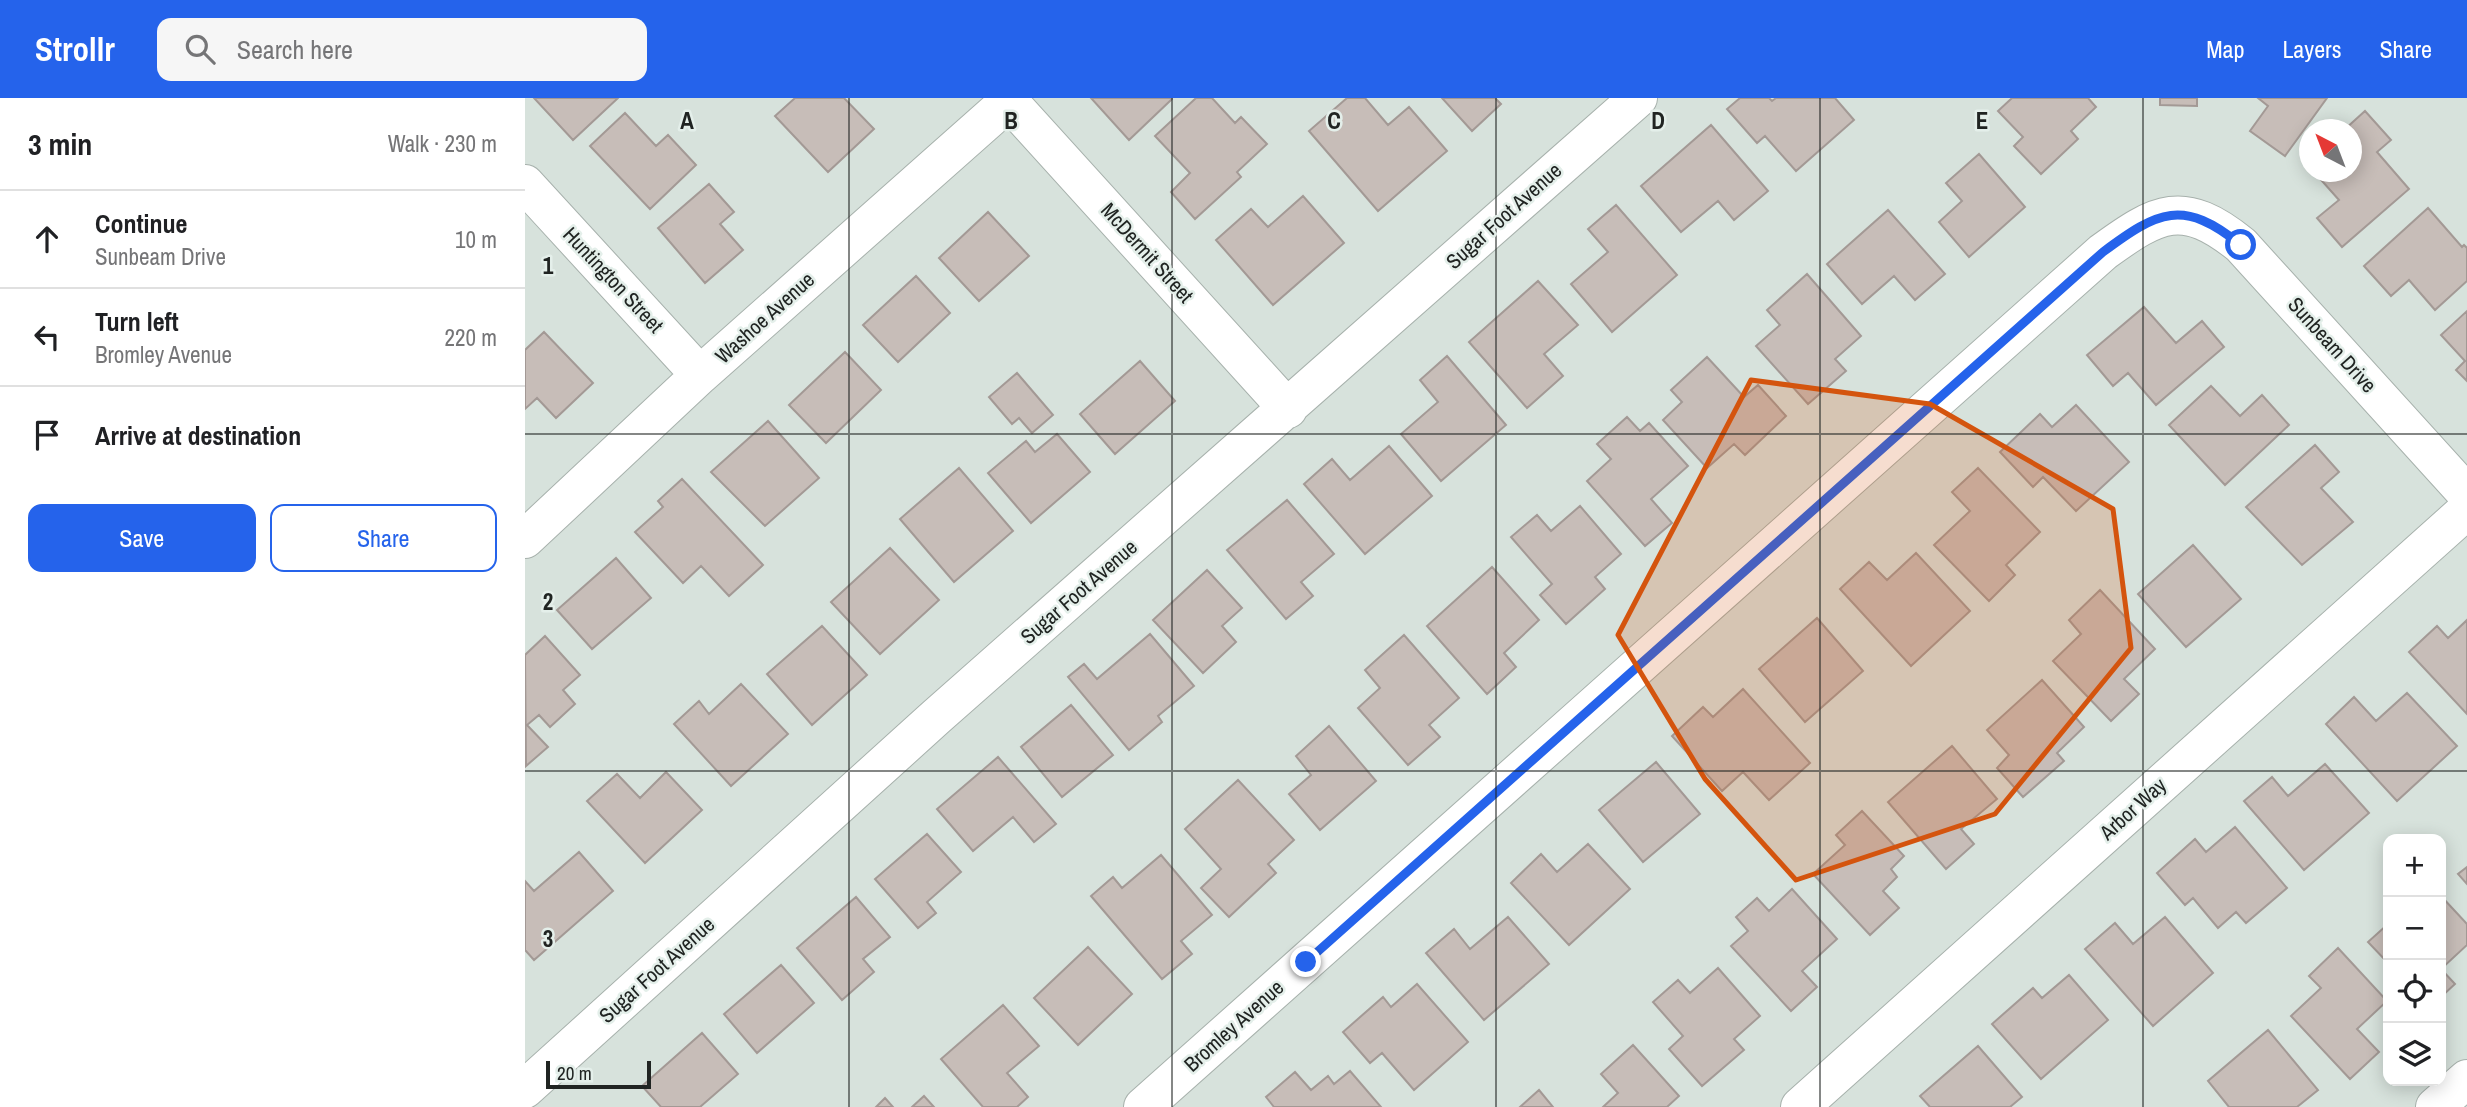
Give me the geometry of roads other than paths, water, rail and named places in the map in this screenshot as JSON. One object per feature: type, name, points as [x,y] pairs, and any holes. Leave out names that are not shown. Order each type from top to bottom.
[{"type":"street","name":"Sugar Foot Avenue","points":[[525,1089],[936,717],[1638,98]]},
{"type":"street","name":"McDermit Street","points":[[1007,99],[1288,409]]},
{"type":"street","name":"Washoe Avenue","points":[[525,539],[700,375],[1007,99]]},
{"type":"street","name":"Huntington Street","points":[[525,184],[700,375]]},
{"type":"street","name":"Sunbeam Drive","points":[[2185,214],[2217,225],[2241,245],[2467,494]]},
{"type":"street","name":"Bromley Avenue","points":[[1143,1107],[2103,252],[2153,219],[2185,214]]},
{"type":"street","name":"Arbor Way","points":[[1800,1107],[2467,510]]},
{"type":"street","points":[[2435,1107],[2467,1079]]}]
